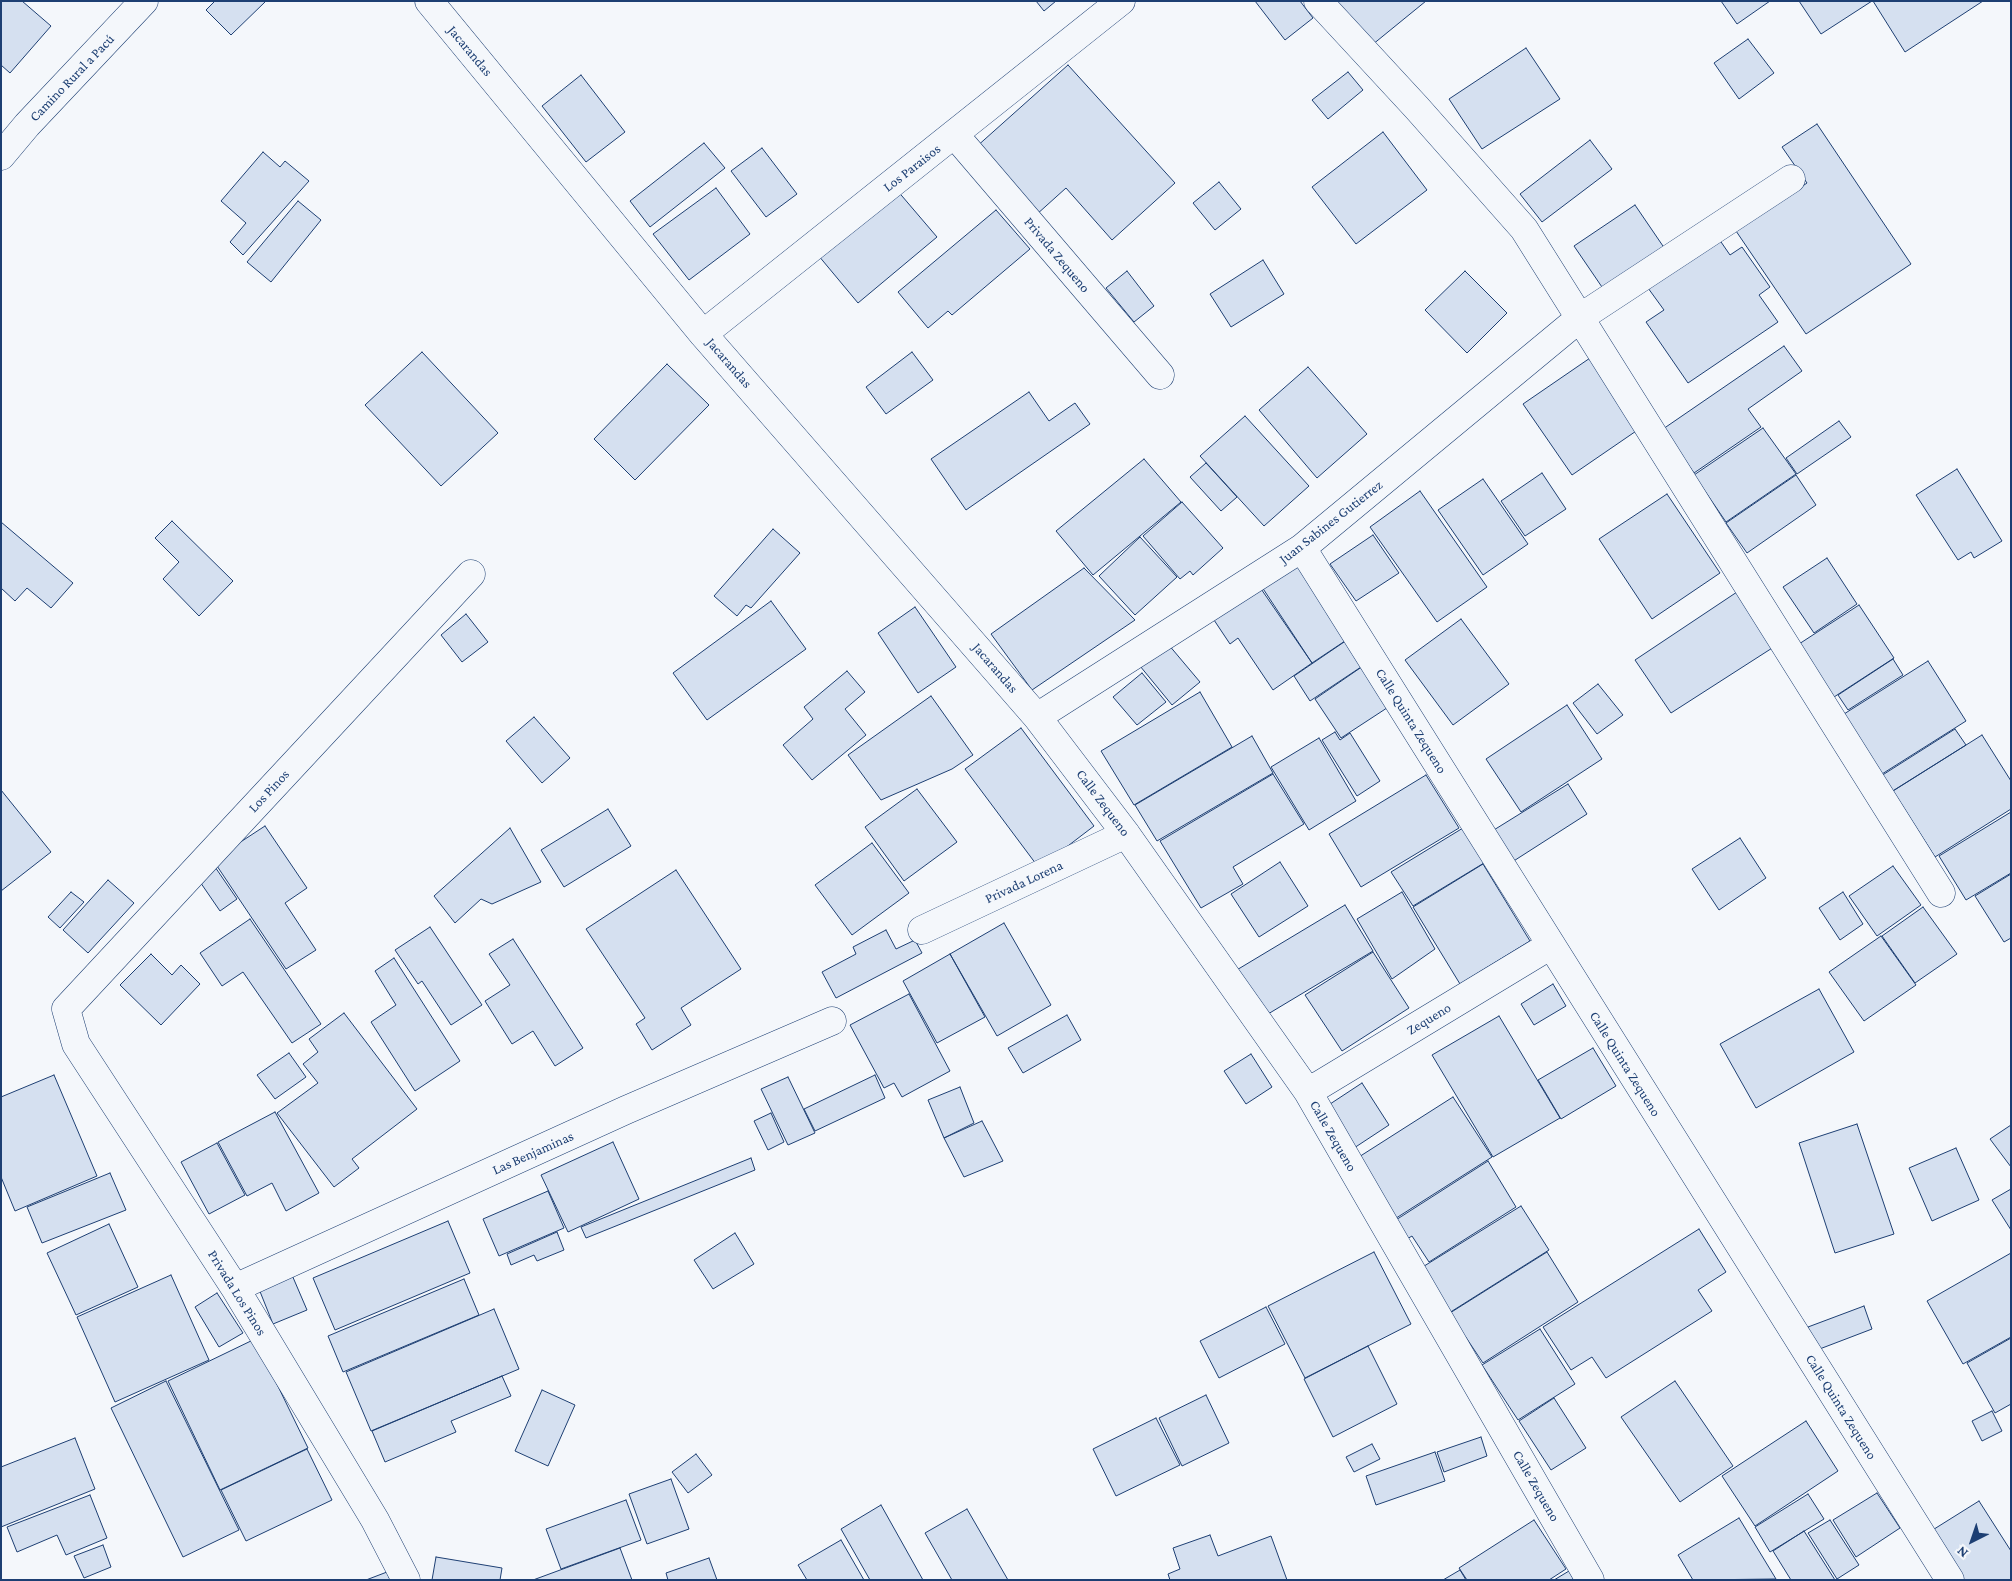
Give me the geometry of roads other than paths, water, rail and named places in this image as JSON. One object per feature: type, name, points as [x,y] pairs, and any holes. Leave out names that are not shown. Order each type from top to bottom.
[{"type":"street","name":"Camino Rural a Pacú","points":[[1,156],[27,125],[144,1]]},
{"type":"street","name":"Jacarandas","points":[[428,1],[703,334],[1037,717]]},
{"type":"street","name":"Los Paraisos","points":[[703,334],[1121,1]]},
{"type":"street","points":[[1318,1],[1417,108],[1524,229],[1941,893]]},
{"type":"street","name":"Privada Zequeno","points":[[954,134],[1160,375]]},
{"type":"street","name":"Juan Sabines Gutierrez","points":[[1037,717],[1302,548],[1580,317],[1791,178]]},
{"type":"street","name":"Calle Quinta Zequeno","points":[[1302,548],[1950,1580]]},
{"type":"street","name":"Los Pinos","points":[[66,1009],[471,574]]},
{"type":"street","name":"Calle Zequeno","points":[[1037,717],[1126,834],[1308,1092],[1590,1580]]},
{"type":"street","name":"Privada Lorena","points":[[922,930],[1126,834]]},
{"type":"street","name":"Zequeno","points":[[1308,1092],[1550,945]]},
{"type":"street","name":"Privada Los Pinos","points":[[66,1009],[76,1044],[235,1288],[375,1520],[406,1580]]},
{"type":"street","name":"Las Benjaminas","points":[[235,1288],[626,1110],[832,1021]]}]
